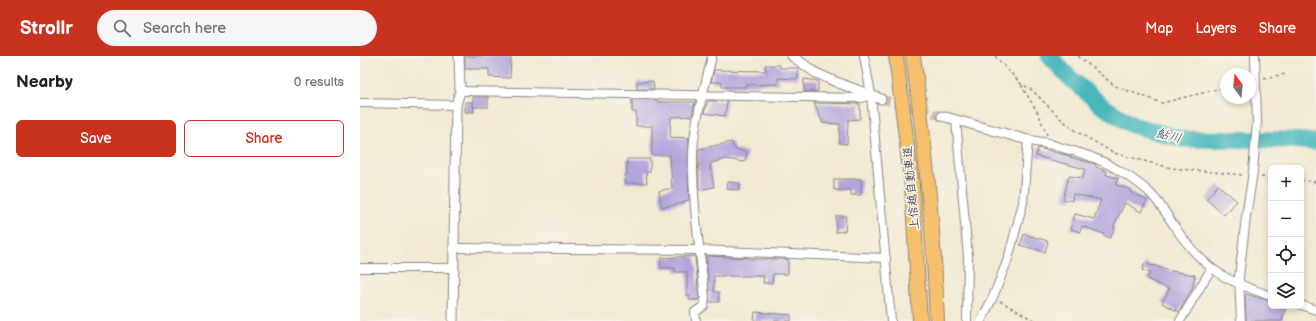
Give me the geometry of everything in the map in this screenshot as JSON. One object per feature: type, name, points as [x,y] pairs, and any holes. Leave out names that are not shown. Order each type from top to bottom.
[{"type":"highway","name":"上信越自動車道","points":[[896,56],[912,186],[920,321]]},
{"type":"highway","name":"上信越自動車道","points":[[913,56],[929,185],[937,321]]},
{"type":"street","points":[[453,321],[456,105],[460,91],[459,56]]},
{"type":"street","points":[[696,321],[695,312],[704,306],[705,297],[695,204],[693,153],[698,121],[712,56]]},
{"type":"street","points":[[792,56],[816,73],[836,82],[871,94],[880,99]]},
{"type":"street","points":[[864,56],[871,94],[891,321]]},
{"type":"street","points":[[1255,56],[1256,68]]},
{"type":"street","points":[[1241,321],[1239,277],[1253,174],[1257,122],[1256,80]]},
{"type":"street","points":[[460,91],[862,98],[871,94]]},
{"type":"street","points":[[360,103],[456,105]]},
{"type":"street","points":[[942,116],[1028,140],[1050,144],[1094,158],[1131,178],[1152,195],[1183,238],[1211,269],[1240,286],[1268,295]]},
{"type":"street","points":[[956,120],[968,257],[967,321]]},
{"type":"street","points":[[981,321],[993,297],[1008,259],[1024,203],[1028,140]]},
{"type":"street","points":[[454,248],[700,250],[886,258]]},
{"type":"street","points":[[360,268],[454,268]]},
{"type":"street","points":[[1180,321],[1211,269]]},
{"type":"street","points":[[1304,306],[1316,310]]},
{"type":"path","points":[[994,56],[1020,83],[1038,113],[1050,144]]},
{"type":"path","points":[[1078,56],[1115,86],[1162,103],[1220,88]]},
{"type":"path","points":[[1256,80],[1286,74]]},
{"type":"path","points":[[1020,83],[1032,90],[1061,119],[1076,131],[1114,153],[1171,168],[1253,174]]},
{"type":"path","points":[[1304,180],[1316,182]]},
{"type":"path","points":[[993,297],[1036,321]]},
{"type":"building","points":[[465,56],[511,56],[510,78],[489,77],[489,69],[465,69]]},
{"type":"building","points":[[765,65],[780,65],[780,68],[798,68],[798,79],[778,78],[778,84],[745,85],[745,87],[722,87],[722,82],[711,82],[714,70],[766,71]]},
{"type":"building","points":[[804,79],[818,81],[818,91],[804,91]]},
{"type":"building","points":[[653,81],[654,89],[637,89],[637,82]]},
{"type":"building","points":[[473,97],[488,97],[488,107],[473,107]]},
{"type":"building","points":[[632,99],[657,100],[657,102],[695,102],[692,116],[671,117],[670,137],[689,138],[689,200],[684,201],[684,203],[662,207],[659,191],[672,188],[670,155],[652,155],[652,126],[636,126],[636,112],[632,112]]},
{"type":"building","points":[[708,101],[727,101],[725,116],[704,113]]},
{"type":"building","points":[[465,102],[473,102],[474,112],[465,112]]},
{"type":"building","points":[[814,103],[860,104],[860,119],[848,120],[847,144],[839,143],[840,124],[823,123]]},
{"type":"building","points":[[732,142],[734,149],[747,152],[745,162],[726,159],[711,163],[710,165],[714,187],[699,190],[699,149]]},
{"type":"building","points":[[1038,148],[1095,164],[1096,167],[1107,171],[1106,175],[1118,178],[1116,185],[1130,189],[1130,192],[1147,200],[1141,212],[1125,203],[1113,227],[1115,228],[1110,238],[1103,235],[1104,234],[1082,226],[1080,232],[1071,229],[1075,214],[1094,219],[1101,200],[1073,194],[1072,201],[1063,199],[1069,176],[1083,178],[1085,169],[1036,156]]},
{"type":"building","points":[[627,159],[650,159],[650,172],[646,172],[647,183],[625,183],[625,175],[627,175]]},
{"type":"building","points":[[834,179],[861,179],[861,195],[851,195],[851,190],[834,190]]},
{"type":"building","points":[[728,182],[740,183],[739,190],[727,189]]},
{"type":"building","points":[[1218,185],[1237,201],[1224,215],[1206,199]]},
{"type":"building","points":[[836,216],[846,216],[845,231],[836,232]]},
{"type":"building","points":[[1024,234],[1048,241],[1045,252],[1020,245]]},
{"type":"building","points":[[695,256],[699,300],[689,300],[690,296],[687,296],[687,272],[675,272],[675,268],[661,268],[661,258]]},
{"type":"building","points":[[706,256],[750,259],[788,259],[788,274],[773,274],[772,283],[763,283],[764,276],[714,276],[714,292],[719,292],[719,302],[710,302]]},
{"type":"building","points":[[1145,263],[1166,270],[1195,275],[1192,290],[1179,312],[1162,303],[1169,289],[1147,279],[1150,273],[1142,270]]},
{"type":"building","points":[[1245,294],[1268,300],[1268,309],[1285,309],[1282,321],[1246,321]]},
{"type":"building","points":[[755,312],[791,315],[791,321],[754,321]]},
{"type":"waterway","name":"鮎川","points":[[1049,56],[1070,78],[1101,105],[1132,125],[1182,139],[1291,140],[1316,142]]},
{"type":"tunnel","points":[[881,99],[942,116]]}]
